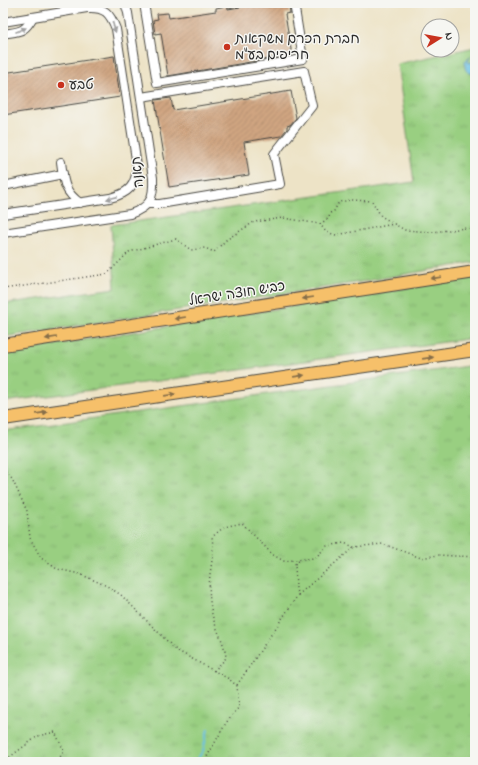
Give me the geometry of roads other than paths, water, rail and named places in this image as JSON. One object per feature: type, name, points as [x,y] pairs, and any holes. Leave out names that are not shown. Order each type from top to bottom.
[{"type":"highway","name":"כביש חוצה ישראל","points":[[3,345],[475,272]]},
{"type":"highway","points":[[3,419],[475,350]]},
{"type":"street","name":"תאנה","points":[[3,233],[124,215],[138,211],[148,204],[153,194],[153,178],[126,3]]},
{"type":"street","points":[[144,3],[157,83],[303,59],[294,3]]},
{"type":"street","points":[[3,22],[96,8],[102,9],[109,14],[116,29],[137,166],[136,176],[128,191],[121,195],[80,203],[3,214]]},
{"type":"street","points":[[3,34],[22,31],[27,28],[33,17]]},
{"type":"street","points":[[141,98],[304,70],[312,106],[274,154],[280,184],[160,204],[148,204]]},
{"type":"street","points":[[61,162],[65,187],[72,197],[80,203]]},
{"type":"street","points":[[3,186],[63,174]]},
{"type":"water","points":[[472,56],[468,62],[471,63],[475,56],[475,74],[468,72],[465,67],[465,61]]},
{"type":"waterway","points":[[195,762],[203,751],[208,729]]},
{"type":"place","name":"חברת הכרם משקאות חריפים בע\"מ","points":[[227,47]]},
{"type":"place","name":"טבע","points":[[61,85]]}]
